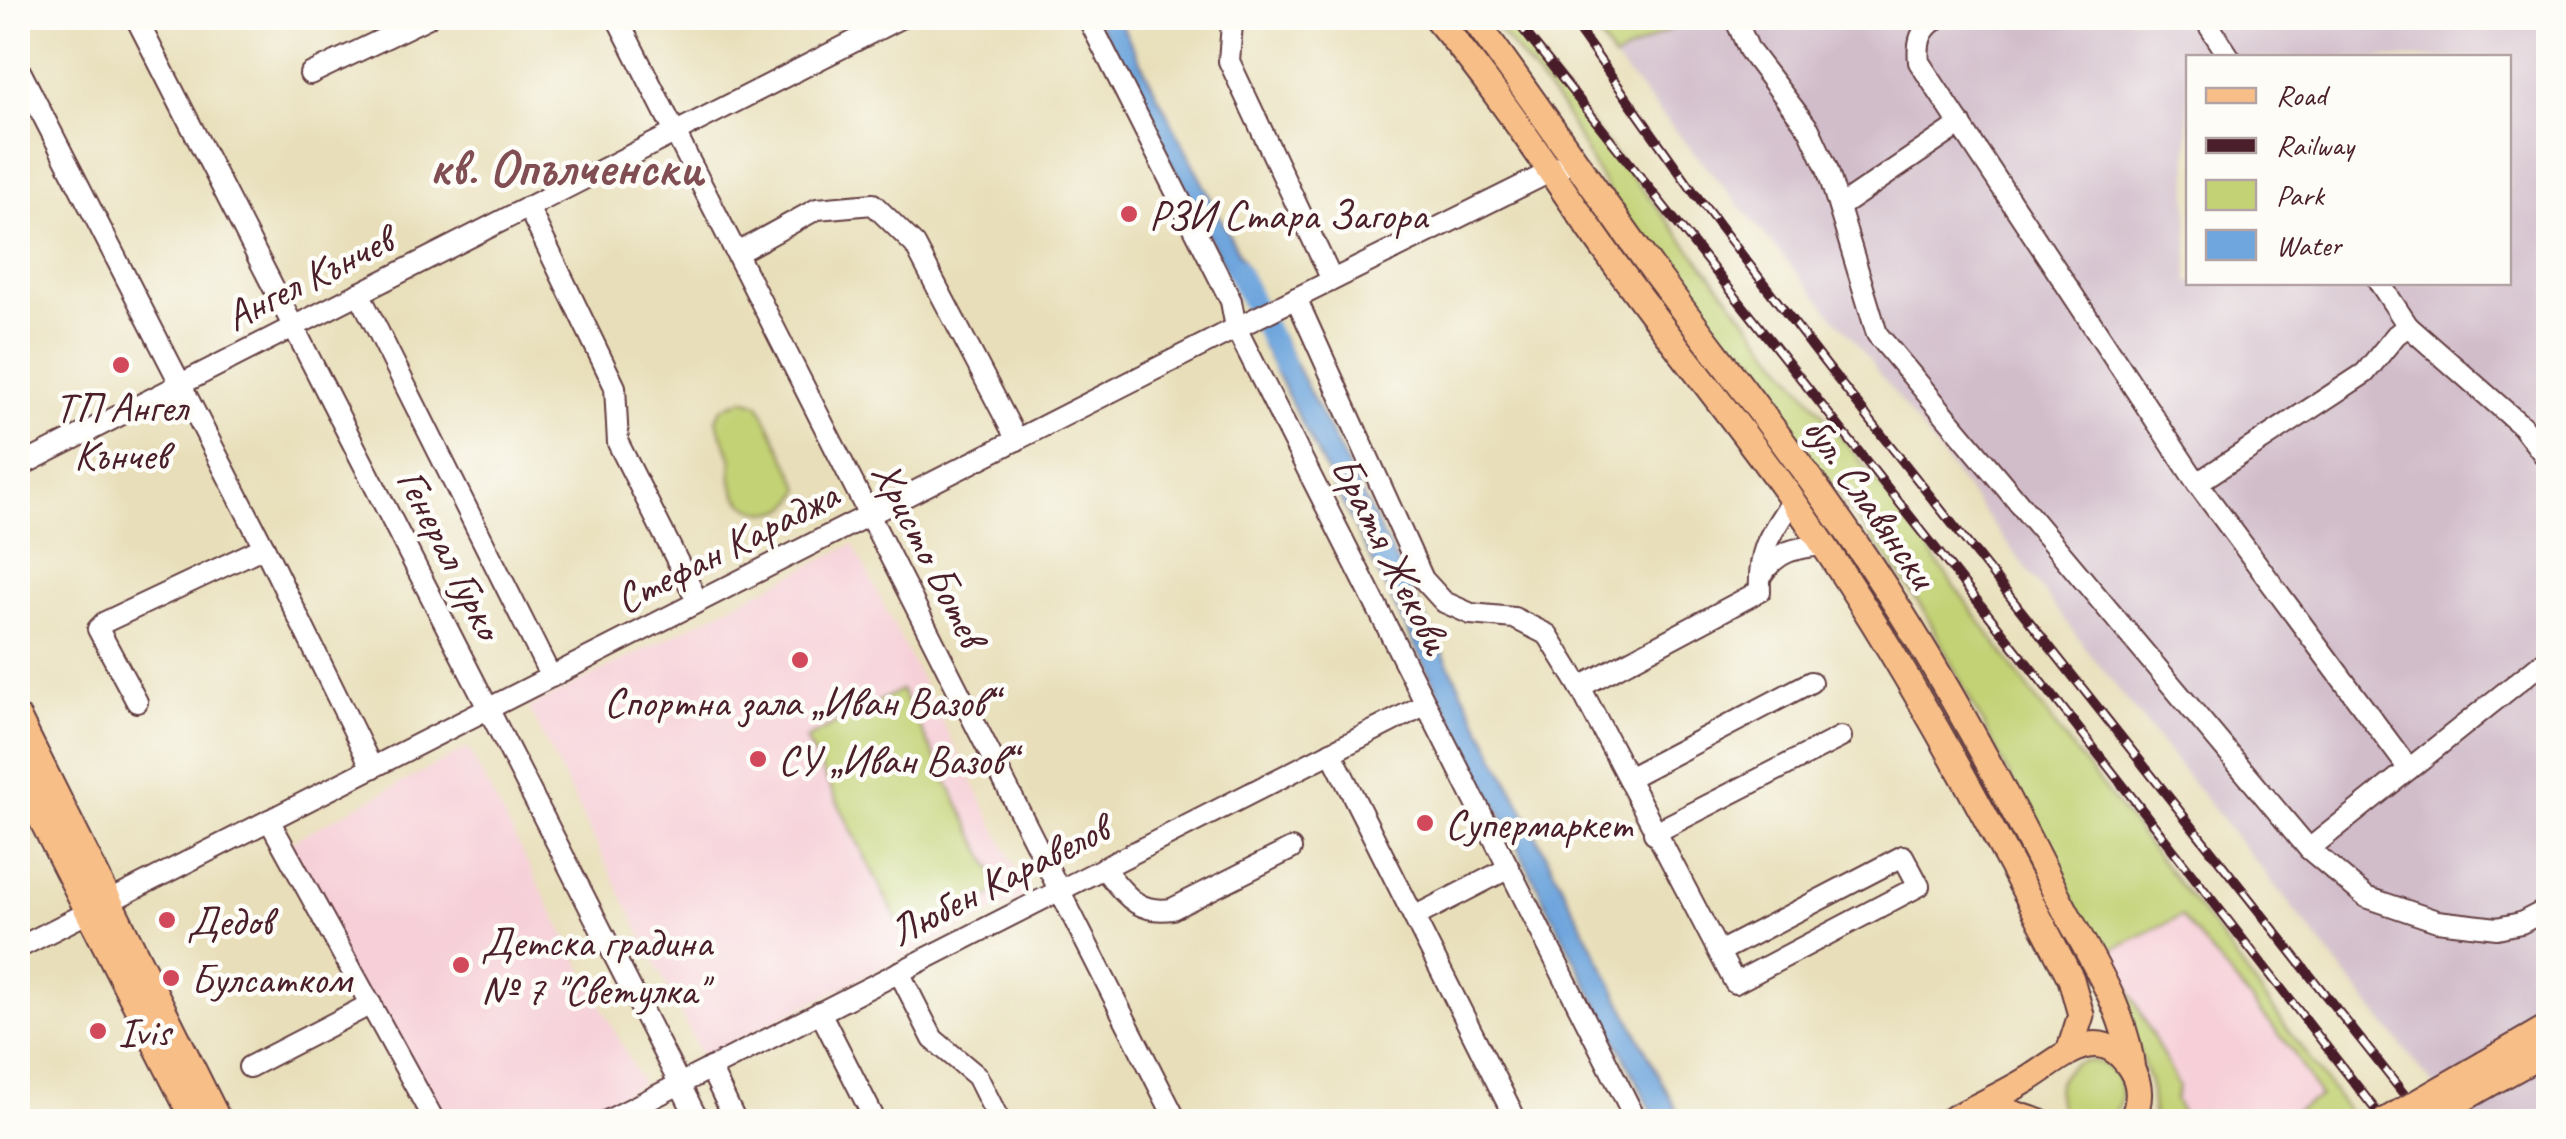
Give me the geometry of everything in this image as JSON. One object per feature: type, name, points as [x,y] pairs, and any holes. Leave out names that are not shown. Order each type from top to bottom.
[{"type":"main road","name":"бул. Славянски","points":[[1436,18],[1824,545],[1918,695],[2071,979],[2081,1014],[2070,1049]]},
{"type":"main road","name":"бул. Славянски","points":[[1474,18],[1850,535],[1926,654],[1996,777],[2114,1006],[2124,1029],[2139,1096]]},
{"type":"main road","points":[[18,718],[195,1122]]},
{"type":"main road","points":[[18,773],[220,1122]]},
{"type":"main road","points":[[2423,1122],[2548,1027]]},
{"type":"main road","points":[[1948,1122],[2049,1066],[2070,1049],[2090,1045],[2108,1049],[2132,1070]]},
{"type":"main road","points":[[2382,1122],[2489,1072],[2548,1051]]},
{"type":"main road","points":[[2048,1122],[2040,1092],[2049,1066]]},
{"type":"main road","points":[[2131,1122],[2139,1096]]},
{"type":"main road","points":[[2139,1096],[2149,1122]]},
{"type":"main road","points":[[1973,1122],[2009,1112],[2039,1122]]},
{"type":"street","name":"Генерал Гурко","points":[[136,18],[699,1122]]},
{"type":"street","points":[[310,74],[427,18]]},
{"type":"street","name":"Христо Ботев","points":[[617,18],[1177,1122]]},
{"type":"street","name":"Ангел Кънчев","points":[[18,467],[675,132],[876,23],[900,18]]},
{"type":"street","name":"Братя Жекови","points":[[1088,18],[1231,301],[1426,704],[1638,1122]]},
{"type":"street","points":[[1735,18],[1750,50],[1808,129],[1828,168],[1877,334],[2309,849],[2366,897],[2437,921],[2496,928],[2522,923],[2548,909]]},
{"type":"street","points":[[1938,18],[1926,25],[1917,42],[1919,62],[2197,483],[2409,768]]},
{"type":"street","points":[[2204,18],[2228,55]]},
{"type":"street","points":[[1232,24],[1229,60],[1332,280]]},
{"type":"street","points":[[18,67],[264,547],[372,768]]},
{"type":"street","points":[[1839,207],[1961,124]]},
{"type":"street","name":"Стефан Караджа","points":[[18,948],[1241,325],[1577,159]]},
{"type":"street","points":[[737,253],[816,209],[874,204],[915,244],[1017,440]]},
{"type":"street","points":[[528,207],[615,387],[618,443],[698,602]]},
{"type":"street","points":[[2381,285],[2408,326],[2522,426],[2548,460]]},
{"type":"street","points":[[359,293],[551,677]]},
{"type":"street","points":[[1296,298],[1423,579],[1444,602],[1471,614],[1514,618],[1548,636],[1580,686],[1735,983],[1919,886],[1903,856],[1719,952]]},
{"type":"street","points":[[2197,483],[2365,374],[2396,334],[2408,326]]},
{"type":"street","points":[[1580,686],[1760,592],[1759,564],[1765,542],[1792,501]]},
{"type":"street","points":[[1760,578],[1770,561],[1792,548],[1824,545]]},
{"type":"street","points":[[136,702],[98,629],[105,622],[264,547]]},
{"type":"street","points":[[2309,849],[2548,658]]},
{"type":"street","points":[[1628,778],[1811,682]]},
{"type":"street","name":"Любен Каравелов","points":[[605,1122],[1426,704]]},
{"type":"street","points":[[1654,833],[1841,737]]},
{"type":"street","points":[[1332,752],[1516,1122]]},
{"type":"street","points":[[269,820],[435,1122]]},
{"type":"street","points":[[1103,868],[1134,903],[1153,912],[1172,909],[1291,849]]},
{"type":"street","points":[[1414,917],[1509,868]]},
{"type":"street","points":[[899,972],[933,1039],[977,1076],[1000,1122]]},
{"type":"street","points":[[249,1067],[371,1004]]},
{"type":"street","points":[[820,1012],[876,1122]]},
{"type":"street","points":[[710,1068],[736,1122]]},
{"type":"shaded area","points":[[1691,18],[2548,18],[2548,1121],[2462,1121],[2091,655],[1855,341],[1614,59]]},
{"type":"shaded area","name":"СУ „Иван Вазов“","points":[[853,544],[1029,895],[702,1057],[529,708]]},
{"type":"shaded area","name":"Детска градина № 7 \"Светулка\"","points":[[468,748],[642,1084],[570,1121],[422,1121],[280,847]]},
{"type":"shaded area","points":[[2181,916],[2292,1050],[2320,1096],[2279,1121],[2186,1121],[2108,951]]},
{"type":"green space","points":[[1489,18],[1505,18],[1896,505],[2064,738],[2213,927],[2352,1117],[2344,1121],[2279,1121],[2320,1096],[2292,1050],[2181,916],[2109,951],[2179,1087],[2175,1100],[2186,1121],[2157,1121],[2150,1081],[2100,952],[1926,614],[1901,576],[1614,202],[1561,107]]},
{"type":"green space","points":[[1586,18],[1691,18],[1614,59]]},
{"type":"green space","points":[[744,399],[759,404],[801,489],[794,502],[777,512],[751,508],[741,500],[731,478],[731,457],[716,419],[722,408]]},
{"type":"green space","points":[[901,690],[1002,890],[906,938],[806,739]]},
{"type":"green space","points":[[2089,1061],[2111,1071],[2121,1093],[2111,1115],[2089,1125],[2067,1115],[2057,1093],[2067,1071]]},
{"type":"water","points":[[1096,18],[1118,18],[1256,287],[1239,296]]},
{"type":"water","points":[[1281,336],[1682,1121],[1657,1121],[1262,345]]},
{"type":"waterway","points":[[1235,268],[1284,365]]},
{"type":"railway","points":[[1514,18],[2068,715],[2385,1122]]},
{"type":"railway","points":[[1570,18],[1695,194],[1824,362],[2426,1122]]},
{"type":"place","name":"РЗИ Стара Загора","points":[[1129,214]]},
{"type":"place","name":"ТП Ангел Кънчев","points":[[121,365]]},
{"type":"place","name":"Спортна зала „Иван Вазов“","points":[[800,660]]},
{"type":"place","name":"СУ „Иван Вазов“","points":[[758,759]]},
{"type":"place","name":"Супермаркет","points":[[1425,823]]},
{"type":"place","name":"Дедов","points":[[167,920]]},
{"type":"place","name":"Детска градина № 7 \"Светулка\"","points":[[461,965]]},
{"type":"place","name":"Булсатком","points":[[171,978]]},
{"type":"place","name":"Ivis","points":[[98,1031]]},
{"type":"district","name":"кв. Опълченски","points":[[566,167]]}]
